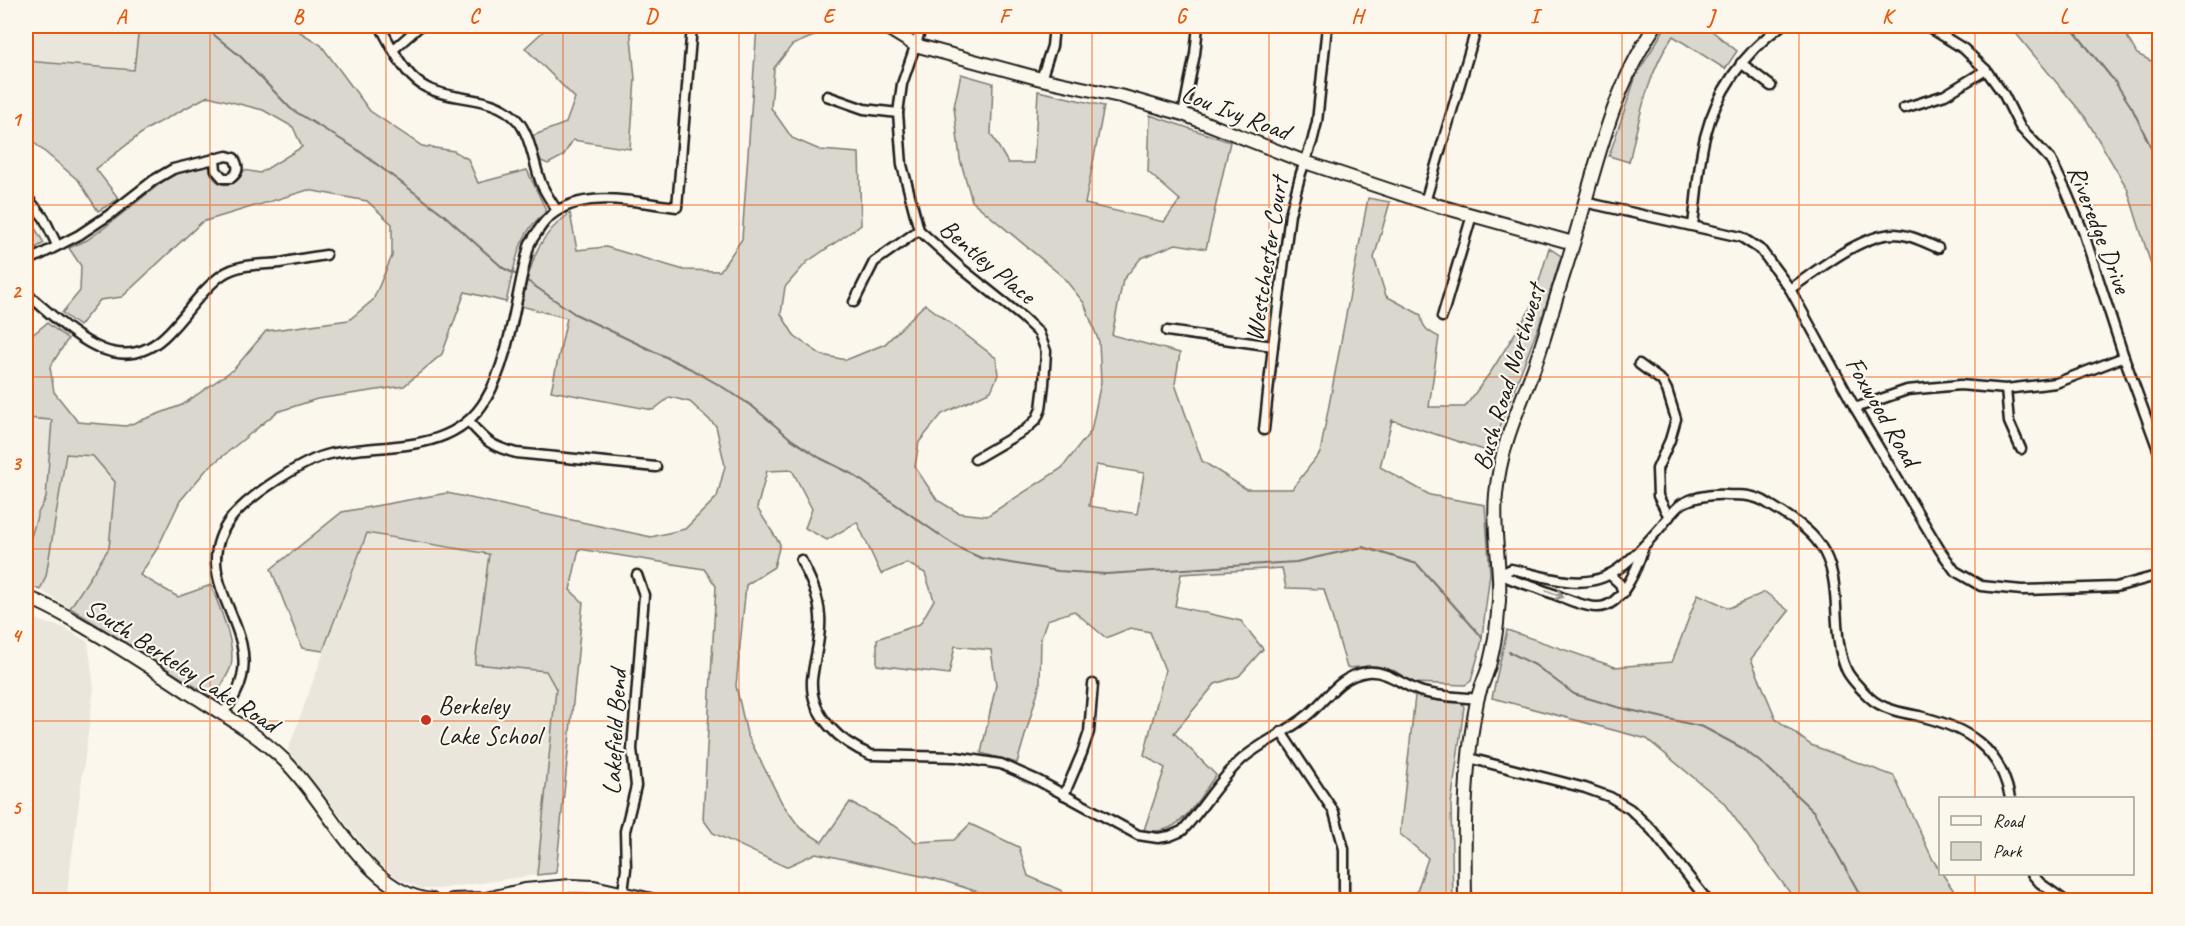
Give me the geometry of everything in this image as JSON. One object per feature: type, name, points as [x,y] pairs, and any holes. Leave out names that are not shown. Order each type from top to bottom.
[{"type":"street","points":[[380,26],[405,68],[421,84],[440,94],[483,101],[501,107],[518,120],[542,186],[557,211]]},
{"type":"street","points":[[394,49],[420,26]]},
{"type":"street","points":[[224,713],[239,686],[244,657],[236,628],[217,579],[216,558],[221,537],[232,518],[248,502],[300,465],[330,454],[419,444],[448,434],[468,421],[486,401],[497,377],[530,243],[543,224],[557,211],[594,200],[677,207],[692,26]]},
{"type":"street","name":"Lou Ivy Road","points":[[884,26],[915,45],[1183,114],[1305,162],[1425,202],[1573,243]]},
{"type":"street","name":"Bentley Place","points":[[922,26],[902,84],[898,113],[902,165],[919,230],[1039,333],[1046,351],[1041,409],[1036,420],[1025,430],[975,459]]},
{"type":"street","points":[[1041,79],[1052,46],[1054,26]]},
{"type":"street","points":[[1183,114],[1198,26]]},
{"type":"street","name":"Westchester Court","points":[[1264,430],[1290,214],[1317,122],[1328,26]]},
{"type":"street","points":[[1425,202],[1477,26]]},
{"type":"street","name":"Bush Road Northwest","points":[[1465,900],[1464,825],[1468,758],[1478,699],[1491,657],[1498,612],[1501,574],[1496,535],[1496,506],[1500,463],[1507,437],[1534,368],[1608,123],[1637,52],[1655,26]]},
{"type":"street","points":[[1693,225],[1704,138],[1718,98],[1741,63],[1766,36],[1782,26]]},
{"type":"street","name":"Riveredge Drive","points":[[1927,26],[1964,49],[1986,70],[2004,95],[2020,127],[2051,160],[2082,231],[2160,455]]},
{"type":"street","points":[[1741,63],[1771,86]]},
{"type":"street","points":[[1904,108],[1945,95],[1986,70]]},
{"type":"street","points":[[827,96],[864,109],[898,113]]},
{"type":"street","points":[[26,288],[28,275],[26,263],[89,229],[154,180],[173,169],[215,158]]},
{"type":"street","points":[[26,196],[44,218],[57,245]]},
{"type":"street","name":"Foxwood Road","points":[[1584,202],[1741,237],[1761,250],[1790,289],[1855,408],[1954,571],[1981,586],[2022,590],[2116,587],[2160,575]]},
{"type":"street","points":[[1442,317],[1472,215]]},
{"type":"street","points":[[854,302],[874,262],[919,230]]},
{"type":"street","points":[[1790,289],[1872,238],[1894,234],[1910,236],[1938,248]]},
{"type":"street","points":[[26,293],[86,343],[103,351],[128,354],[151,347],[168,334],[222,275],[238,267],[326,255]]},
{"type":"street","points":[[1167,331],[1273,346]]},
{"type":"street","points":[[1855,408],[1907,390],[1960,386],[2006,389],[2056,383],[2124,357]]},
{"type":"street","points":[[1639,364],[1662,381],[1676,419],[1657,469],[1658,496],[1669,517]]},
{"type":"street","points":[[2006,389],[2009,422],[2021,449]]},
{"type":"street","points":[[468,421],[491,444],[516,453],[656,467]]},
{"type":"street","points":[[1501,574],[1511,569],[1571,582],[1583,582],[1609,574],[1619,568],[1645,546],[1682,504],[1699,497],[1719,495],[1747,495],[1764,501],[1806,529],[1820,545],[1828,561],[1835,591],[1837,637],[1846,671],[1871,699],[1888,708],[1950,725],[1969,734],[1999,765],[2007,781],[2010,797]]},
{"type":"street","points":[[1501,574],[1514,582],[1531,585],[1580,604],[1604,607],[1623,593],[1645,546]]},
{"type":"street","points":[[801,560],[813,584],[820,614],[812,679],[813,698],[819,711],[839,736],[858,749],[871,754],[956,757],[1001,764],[1039,781],[1138,835],[1158,838],[1182,831],[1242,759],[1305,718],[1338,684],[1366,672],[1393,677],[1424,693],[1478,699]]},
{"type":"street","points":[[1609,574],[1620,584],[1623,593]]},
{"type":"street","name":"Lakefield Bend","points":[[622,892],[627,869],[625,831],[636,786],[632,749],[644,595],[637,575]]},
{"type":"street","name":"South Berkeley Lake Road","points":[[26,597],[63,614],[224,713],[284,760],[364,862],[402,897],[432,900]]},
{"type":"street","points":[[1064,795],[1089,732],[1093,684]]},
{"type":"street","points":[[1281,732],[1334,812],[1344,849],[1344,897]]},
{"type":"street","points":[[1468,758],[1585,788],[1610,797],[1630,809],[1652,830],[1707,900]]},
{"type":"street","points":[[2034,875],[2040,883],[2064,900]]},
{"type":"street","points":[[452,900],[486,899],[525,890],[570,885],[594,886],[651,900]]},
{"type":"street","points":[[2152,900],[2160,895]]},
{"type":"shaded area","points":[[26,26],[139,26],[135,70],[26,61]]},
{"type":"shaded area","points":[[26,418],[52,420],[46,498],[38,513],[26,554]]},
{"type":"shaded area","points":[[66,454],[93,456],[115,482],[109,548],[70,608],[40,590],[46,576]]},
{"type":"shaded area","name":"Berkeley Lake School","points":[[367,533],[490,554],[475,664],[546,671],[556,689],[537,875],[438,889],[422,889],[397,878],[375,860],[288,750]]},
{"type":"shaded area","points":[[26,613],[45,623],[63,627],[88,642],[94,688],[66,900],[26,900]]},
{"type":"green space","points":[[139,26],[269,26],[297,30],[321,45],[370,111],[422,146],[454,151],[468,159],[478,183],[527,170],[545,208],[545,213],[536,221],[522,241],[506,302],[465,292],[442,354],[404,386],[317,399],[277,412],[207,469],[180,501],[157,549],[140,575],[178,597],[211,585],[226,625],[232,657],[231,668],[222,684],[218,691],[210,696],[70,608],[109,548],[115,482],[93,456],[66,454],[46,576],[40,590],[26,584],[26,554],[38,513],[46,498],[52,420],[26,418],[26,340],[47,323],[68,339],[50,367],[54,392],[78,422],[126,426],[182,405],[234,369],[266,331],[349,320],[373,300],[392,256],[392,224],[367,201],[308,190],[202,222],[122,297],[100,300],[79,326],[62,313],[80,291],[81,266],[69,248],[87,240],[104,228],[171,175],[206,164],[219,183],[230,184],[240,177],[244,170],[260,173],[302,147],[293,127],[263,110],[208,96],[147,129],[96,169],[119,199],[98,211],[79,181],[26,136],[26,61],[134,70]]},
{"type":"green space","points":[[549,26],[630,26],[635,79],[630,149],[573,140],[563,156],[548,164],[541,161],[532,136],[566,123],[575,98],[525,48]]},
{"type":"green space","points":[[757,26],[815,26],[814,36],[792,45],[774,68],[771,108],[792,138],[820,150],[859,153],[861,225],[807,262],[785,287],[781,314],[795,337],[822,355],[846,360],[885,344],[925,304],[996,358],[998,375],[991,391],[942,414],[919,442],[915,467],[937,500],[959,513],[987,516],[1062,468],[1091,431],[1101,382],[1099,342],[1084,303],[1063,277],[972,201],[960,159],[954,107],[961,74],[993,83],[991,134],[1008,163],[1034,163],[1038,91],[1104,106],[1085,204],[1164,222],[1180,200],[1148,172],[1150,115],[1230,142],[1206,249],[1176,244],[1141,258],[1123,280],[1112,335],[1180,353],[1175,384],[1202,461],[1246,489],[1292,489],[1320,453],[1368,198],[1390,202],[1374,258],[1386,296],[1421,315],[1426,329],[1439,337],[1429,407],[1465,407],[1492,370],[1531,308],[1549,248],[1561,256],[1543,315],[1503,418],[1493,453],[1392,420],[1380,467],[1430,495],[1485,505],[1490,573],[1481,645],[1471,681],[1465,685],[1413,683],[1395,671],[1376,666],[1347,668],[1324,589],[1286,588],[1282,568],[1181,574],[1175,606],[1241,621],[1263,649],[1239,676],[1215,684],[1174,733],[1216,775],[1194,806],[1178,823],[1157,831],[1144,830],[1165,768],[1144,755],[1165,670],[1150,632],[1130,628],[1106,638],[1074,611],[1047,620],[1041,637],[1040,684],[1017,763],[981,753],[996,685],[991,650],[955,646],[949,674],[877,665],[877,639],[920,624],[934,600],[925,573],[907,563],[881,574],[857,522],[827,540],[805,528],[812,509],[792,470],[767,471],[757,508],[780,544],[774,567],[746,585],[736,686],[747,734],[782,803],[800,828],[822,842],[850,802],[898,828],[916,842],[954,840],[970,824],[1019,847],[1028,876],[1062,891],[1058,900],[1003,900],[944,881],[816,853],[786,867],[713,833],[703,819],[716,586],[704,569],[579,549],[570,590],[583,602],[556,873],[537,875],[556,689],[546,671],[475,664],[489,554],[367,533],[323,651],[302,648],[271,569],[342,512],[447,493],[651,537],[685,529],[717,497],[725,466],[716,426],[690,402],[670,397],[653,410],[551,391],[567,318],[521,306],[535,254],[548,233],[570,213],[577,250],[606,247],[684,270],[720,271],[742,239]],"holes":[[[1096,465],[1144,473],[1137,514],[1089,506]]]},
{"type":"green space","points":[[1666,26],[1708,26],[1737,51],[1725,69],[1673,36],[1651,80],[1629,162],[1609,156],[1636,76]]},
{"type":"green space","points":[[2007,26],[2121,26],[2137,54],[2159,65],[2159,290],[2127,188],[2085,117],[2014,31]]},
{"type":"green space","points":[[27,215],[44,243],[29,252],[26,251]]},
{"type":"green space","points":[[1765,592],[1789,611],[1751,659],[1776,719],[1811,745],[1894,776],[1939,869],[1939,875],[1943,875],[1960,900],[1800,900],[1790,893],[1723,802],[1647,739],[1492,698],[1507,630],[1615,667],[1672,662],[1698,594],[1729,608]]},
{"type":"green space","points":[[1415,696],[1462,703],[1464,707],[1451,805],[1453,900],[1414,900],[1428,858],[1400,834]]},
{"type":"waterway","points":[[203,26],[240,56],[291,109],[355,148],[443,214],[503,268],[515,274]]},
{"type":"waterway","points":[[2070,26],[2115,82],[2132,108],[2160,166]]},
{"type":"waterway","points":[[526,280],[575,314],[691,369],[721,386],[752,406],[791,439],[820,458],[852,474],[961,549],[981,558],[1058,571],[1106,574],[1296,562],[1363,547],[1417,564],[1482,637]]},
{"type":"waterway","points":[[1509,652],[1535,665],[1574,694],[1617,707],[1703,727],[1742,748],[1769,769],[1814,812],[1863,900]]},
{"type":"place","name":"Berkeley Lake School","points":[[426,720]]}]
